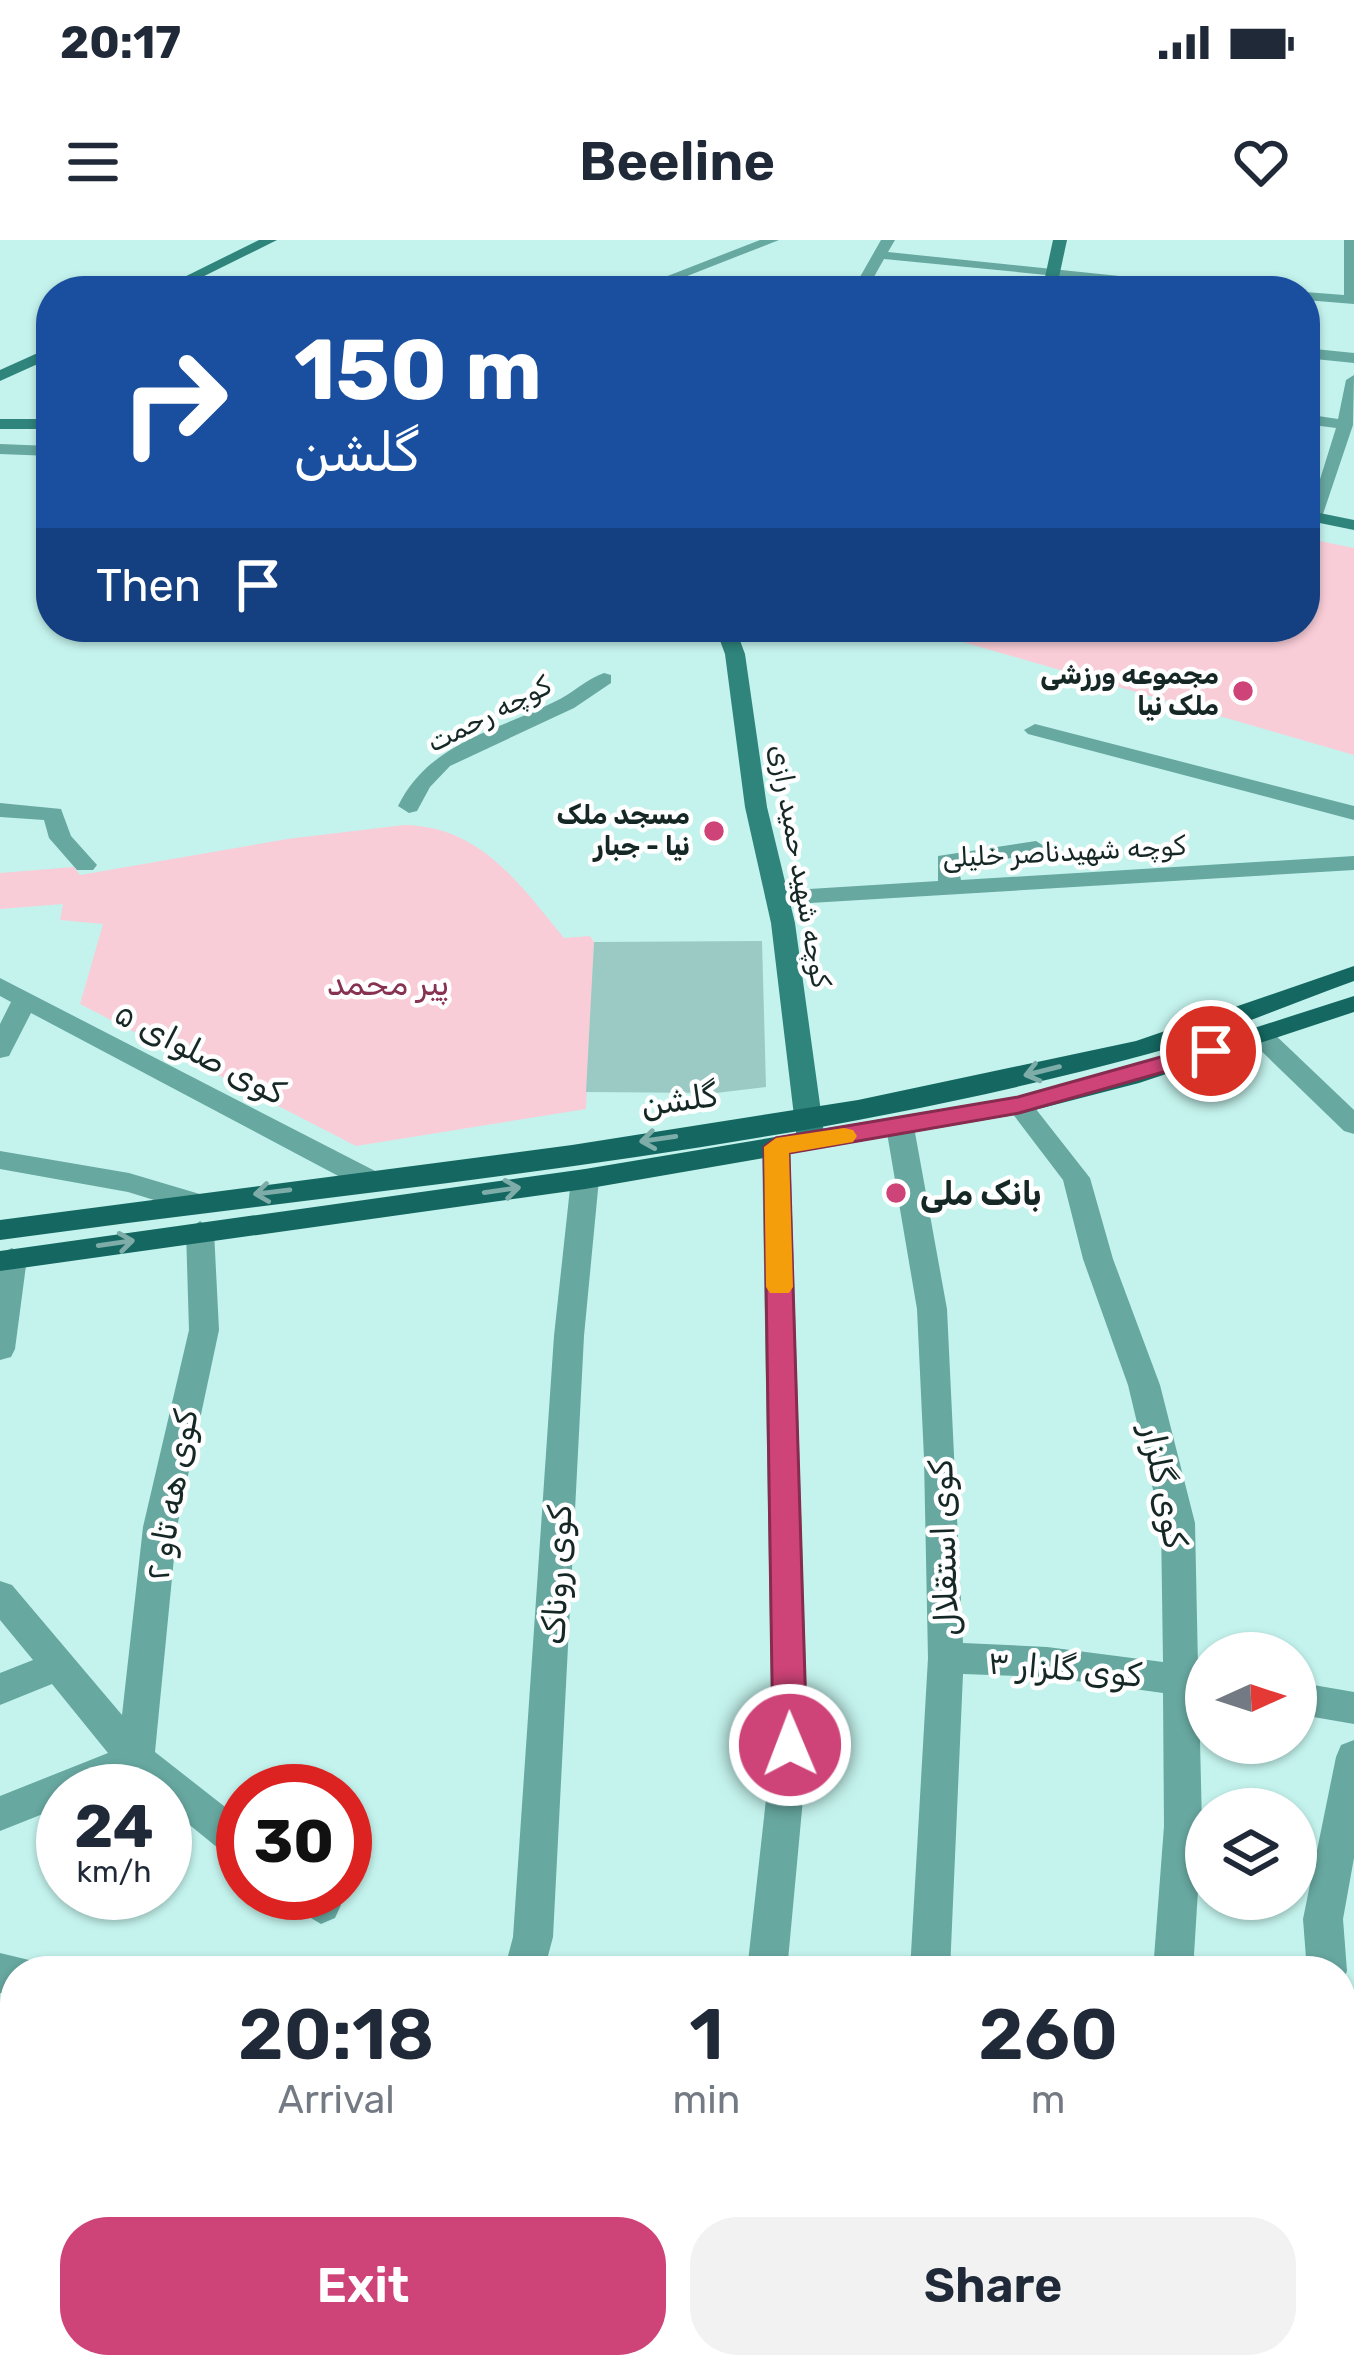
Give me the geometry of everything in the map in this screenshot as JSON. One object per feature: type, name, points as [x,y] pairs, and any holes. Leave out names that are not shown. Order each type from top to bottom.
[{"type":"main road","points":[[195,276],[270,240]]},
{"type":"main road","points":[[209,276],[284,240]]},
{"type":"main road","points":[[1052,276],[1060,240]]},
{"type":"main road","points":[[0,373],[36,355]]},
{"type":"main road","points":[[0,413],[36,413]]},
{"type":"main road","points":[[0,424],[36,424]]},
{"type":"main road","points":[[1320,524],[1354,525]]},
{"type":"main road","points":[[1320,528],[1354,540]]},
{"type":"main road","name":"کوچه شهید حمید رازی","points":[[730,642],[756,807],[777,898],[808,1129]]},
{"type":"main road","name":"گلشن","points":[[196,1217],[585,1179],[776,1147],[808,1129],[1146,1046],[1354,974]]},
{"type":"main road","name":"گلشن","points":[[4,1250],[196,1217],[369,1180],[808,1129],[900,1127],[1019,1105],[1130,1077],[1354,1004]]},
{"type":"street","points":[[675,276],[772,240]]},
{"type":"street","points":[[868,276],[888,240]]},
{"type":"street","points":[[1320,297],[1353,300],[1351,240]]},
{"type":"street","points":[[880,255],[1096,276]]},
{"type":"street","points":[[1320,354],[1354,358]]},
{"type":"street","points":[[1320,490],[1345,424],[1354,380]]},
{"type":"street","points":[[1320,421],[1345,424]]},
{"type":"street","points":[[0,449],[36,450]]},
{"type":"street","name":"کوچه رحمت","points":[[409,806],[420,784],[442,761],[567,704],[604,679]]},
{"type":"street","points":[[1035,730],[1354,814]]},
{"type":"street","points":[[0,810],[52,814],[60,838],[85,865]]},
{"type":"street","points":[[951,889],[946,861],[1036,848]]},
{"type":"street","name":"کوچه شهیدناصر خلیلی","points":[[777,898],[1354,863]]},
{"type":"street","points":[[0,1050],[10,995]]},
{"type":"street","name":"کوی صلوای ۵","points":[[10,995],[369,1180]]},
{"type":"street","points":[[1261,1036],[1354,1125]]},
{"type":"street","name":"کوی گلزار","points":[[1019,1105],[1076,1178],[1098,1259],[1144,1385],[1178,1523],[1189,1632]]},
{"type":"street","name":"کوی استقلال","points":[[900,1127],[932,1309],[946,1658],[930,1956]]},
{"type":"street","points":[[768,1956],[790,1745],[776,1147]]},
{"type":"street","points":[[0,1160],[129,1184],[196,1217]]},
{"type":"street","name":"کوی روناک","points":[[527,1956],[534,1915],[569,1336],[585,1179]]},
{"type":"street","name":"کوی هه تاو ۲","points":[[136,1759],[160,1527],[204,1330],[196,1217]]},
{"type":"street","points":[[0,1348],[4,1250]]},
{"type":"street","points":[[0,1595],[136,1759],[216,1823]]},
{"type":"street","name":"کوی گلزار ۳","points":[[946,1658],[1047,1662],[1185,1681]]},
{"type":"street","points":[[0,1689],[59,1666]]},
{"type":"street","points":[[1317,1702],[1354,1708]]},
{"type":"street","points":[[1326,1956],[1323,1919],[1354,1757]]},
{"type":"street","points":[[0,1814],[136,1759]]},
{"type":"street","name":"کوی گلزار","points":[[1174,1956],[1188,1764]]},
{"type":"green space","name":"مجموعه ورزشی ملک نیا","points":[[1320,541],[1354,548],[1354,755],[963,642],[1320,642]]},
{"type":"green space","name":"پیر محمد","points":[[404,825],[455,835],[476,847],[514,879],[564,938],[590,936],[594,942],[586,1109],[356,1146],[80,1004],[103,924],[60,920],[63,904],[0,909],[0,873],[74,867],[80,875],[287,839]]},
{"type":"building","points":[[762,941],[766,1087],[716,1093],[586,1092],[594,942]]},
{"type":"slow traffic","points":[[779,1287],[776,1147],[844,1136]]},
{"type":"place","name":"مجموعه ورزشی ملک نیا","points":[[1243,691]]},
{"type":"place","name":"مسجد ملک نیا - جبار","points":[[714,831]]},
{"type":"place","name":"بانک ملی","points":[[896,1193]]},
{"type":"route","points":[[790,1745],[776,1147],[1019,1105],[1211,1051]]}]
